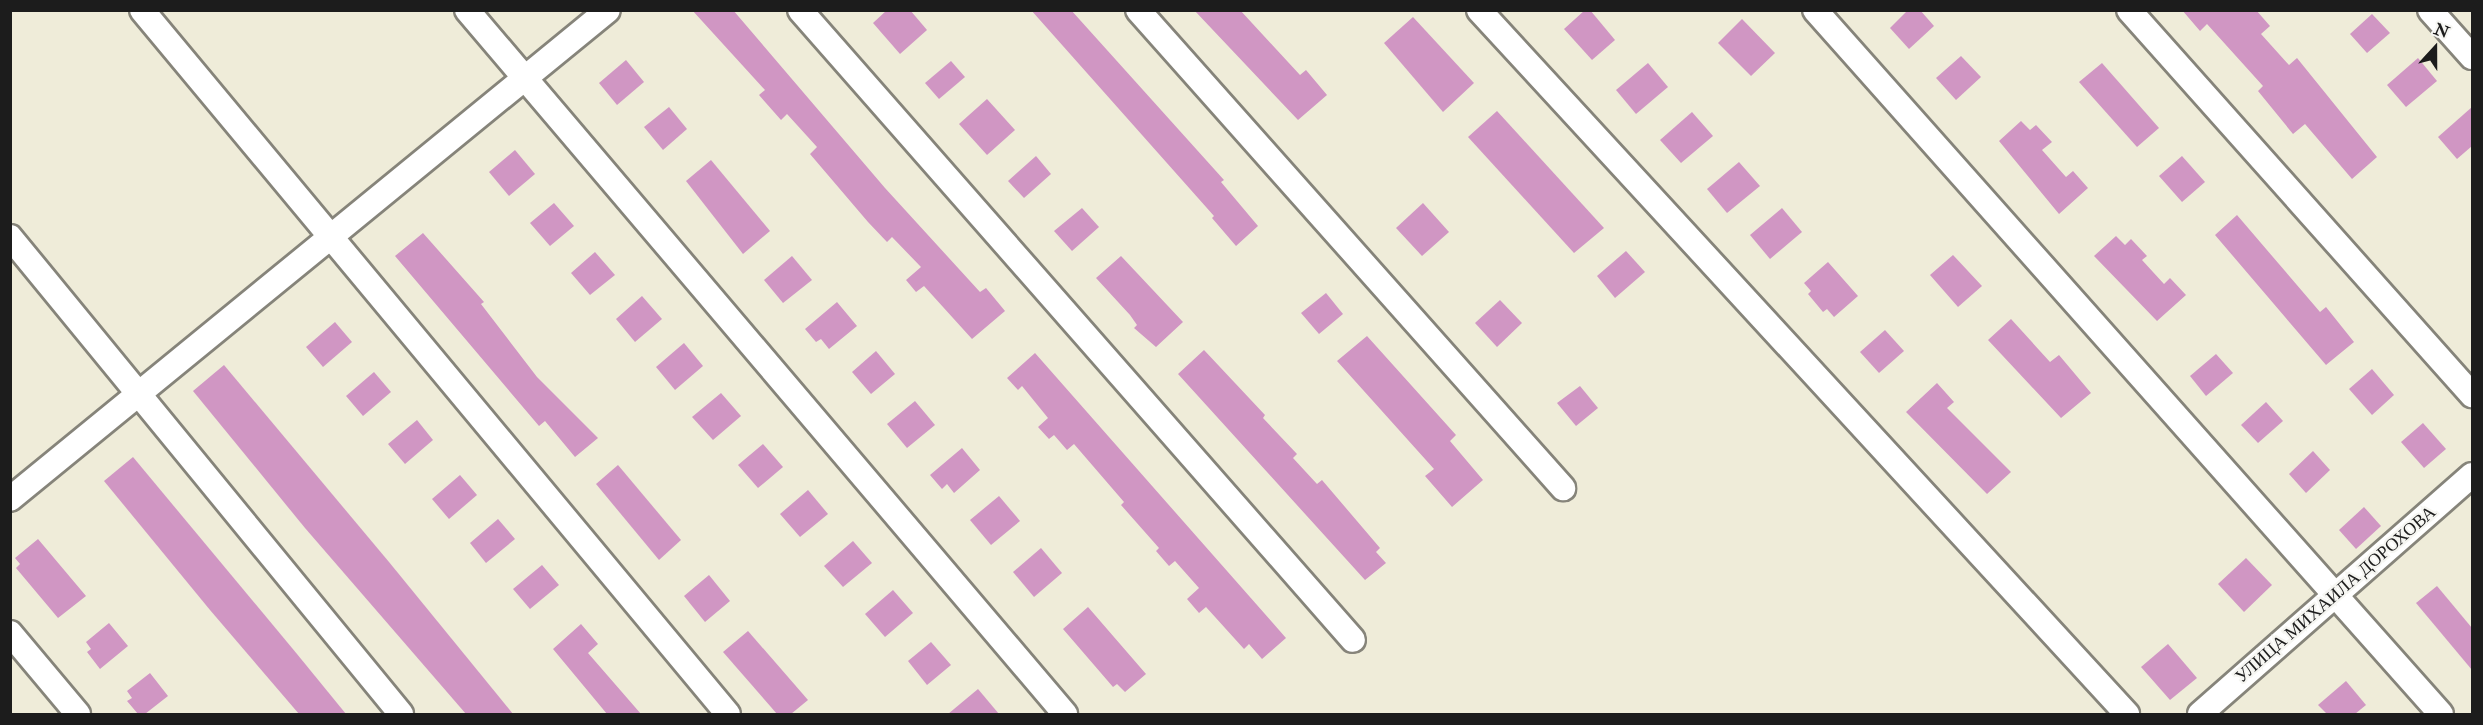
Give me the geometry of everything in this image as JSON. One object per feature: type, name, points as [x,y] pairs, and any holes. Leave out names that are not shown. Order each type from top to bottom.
[{"type":"street","points":[[142,10],[728,714]]},
{"type":"street","points":[[467,10],[1065,714]]},
{"type":"street","points":[[10,499],[141,396],[608,10]]},
{"type":"street","points":[[800,10],[1353,640]]},
{"type":"street","points":[[1137,10],[1563,488]]},
{"type":"street","points":[[1479,10],[2127,714]]},
{"type":"street","points":[[1815,10],[2441,714]]},
{"type":"street","points":[[2129,10],[2472,395]]},
{"type":"street","points":[[2430,10],[2472,57]]},
{"type":"street","points":[[10,237],[401,714]]},
{"type":"street","name":"УЛИЦА МИХАИЛА ДОРОХОВА","points":[[2200,714],[2472,475]]},
{"type":"street","points":[[10,633],[78,714]]},
{"type":"building","points":[[692,10],[733,10],[885,188],[980,292],[986,288],[1005,311],[972,339],[924,286],[916,292],[906,280],[921,267],[892,237],[887,242],[868,222],[810,154],[817,147],[787,114],[781,120],[759,95],[765,90]]},
{"type":"building","points":[[887,10],[910,10],[927,30],[900,54],[873,23]]},
{"type":"building","points":[[1031,10],[1071,10],[1224,180],[1221,182],[1258,226],[1236,246],[1212,218],[1214,216]]},
{"type":"building","points":[[1194,10],[1240,10],[1300,75],[1306,70],[1327,95],[1298,120]]},
{"type":"building","points":[[1585,10],[1590,10],[1615,40],[1592,60],[1564,29]]},
{"type":"building","points":[[1908,10],[1920,10],[1934,26],[1909,49],[1890,28]]},
{"type":"building","points":[[2182,10],[2256,10],[2270,26],[2261,34],[2289,65],[2297,58],[2377,157],[2352,179],[2305,124],[2293,134],[2258,91],[2263,86],[2207,24],[2200,31]]},
{"type":"building","points":[[2372,14],[2390,33],[2367,53],[2350,34]]},
{"type":"building","points":[[1413,17],[1474,83],[1443,112],[1384,43]]},
{"type":"building","points":[[1742,19],[1775,53],[1751,76],[1718,43]]},
{"type":"building","points":[[1961,56],[1981,77],[1956,100],[1936,78]]},
{"type":"building","points":[[2418,58],[2437,81],[2406,107],[2387,85]]},
{"type":"building","points":[[626,60],[644,82],[617,105],[599,83]]},
{"type":"building","points":[[951,61],[965,77],[939,99],[925,83]]},
{"type":"building","points":[[1648,63],[1668,87],[1636,114],[1616,90]]},
{"type":"building","points":[[2102,63],[2159,128],[2137,147],[2079,82]]},
{"type":"building","points":[[987,99],[1015,130],[987,155],[959,124]]},
{"type":"building","points":[[669,107],[687,129],[663,150],[644,127]]},
{"type":"building","points":[[2472,107],[2472,146],[2457,159],[2438,137]]},
{"type":"building","points":[[1497,111],[1604,228],[1574,253],[1468,137]]},
{"type":"building","points":[[1692,112],[1713,136],[1681,163],[1660,140]]},
{"type":"building","points":[[2021,121],[2030,130],[2036,125],[2052,142],[2042,150],[2066,177],[2073,171],[2088,188],[2059,214],[1999,141]]},
{"type":"building","points":[[515,150],[535,174],[509,196],[489,172]]},
{"type":"building","points":[[1036,156],[1051,174],[1024,198],[1008,181]]},
{"type":"building","points":[[2182,156],[2205,182],[2182,202],[2159,176]]},
{"type":"building","points":[[711,160],[770,231],[743,254],[686,181]]},
{"type":"building","points":[[1739,162],[1760,186],[1727,213],[1707,189]]},
{"type":"building","points":[[554,203],[574,226],[550,246],[530,223]]},
{"type":"building","points":[[1423,203],[1449,232],[1422,256],[1396,228]]},
{"type":"building","points":[[1082,208],[1099,227],[1072,251],[1054,231]]},
{"type":"building","points":[[1782,208],[1802,232],[1770,259],[1750,235]]},
{"type":"building","points":[[2237,215],[2320,312],[2326,307],[2354,342],[2326,365],[2215,235]]},
{"type":"building","points":[[423,233],[484,302],[481,304],[537,377],[598,438],[575,457],[545,421],[539,426],[395,256]]},
{"type":"building","points":[[2116,236],[2125,245],[2131,239],[2147,256],[2142,260],[2164,284],[2170,278],[2186,295],[2157,321],[2094,256]]},
{"type":"building","points":[[1626,251],[1645,272],[1615,298],[1597,276]]},
{"type":"building","points":[[595,252],[615,275],[590,295],[571,273]]},
{"type":"building","points":[[1953,255],[1982,286],[1958,307],[1930,275]]},
{"type":"building","points":[[792,256],[812,280],[783,303],[764,280]]},
{"type":"building","points":[[1121,256],[1183,322],[1156,347],[1134,328],[1137,325],[1130,315],[1096,278]]},
{"type":"building","points":[[1828,262],[1858,296],[1834,317],[1827,309],[1823,312],[1808,294],[1811,291],[1804,283]]},
{"type":"building","points":[[1326,293],[1343,314],[1319,334],[1301,313]]},
{"type":"building","points":[[642,296],[662,319],[635,342],[616,319]]},
{"type":"building","points":[[1500,300],[1522,323],[1497,347],[1475,323]]},
{"type":"building","points":[[837,302],[857,326],[829,349],[821,339],[816,342],[805,329]]},
{"type":"building","points":[[2011,319],[2050,362],[2059,355],[2091,393],[2061,418],[1988,340]]},
{"type":"building","points":[[335,322],[352,342],[323,367],[306,347]]},
{"type":"building","points":[[1885,330],[1904,351],[1879,373],[1860,352]]},
{"type":"building","points":[[1367,336],[1456,435],[1450,441],[1483,480],[1452,507],[1425,476],[1434,469],[1337,361]]},
{"type":"building","points":[[684,343],[703,366],[675,390],[656,367]]},
{"type":"building","points":[[1204,350],[1265,415],[1263,418],[1297,454],[1293,458],[1317,484],[1322,480],[1380,548],[1376,552],[1386,563],[1365,580],[1178,374]]},
{"type":"building","points":[[876,351],[895,374],[871,394],[852,372]]},
{"type":"building","points":[[1035,353],[1286,638],[1262,659],[1249,644],[1244,649],[1206,607],[1199,613],[1187,599],[1199,588],[1175,561],[1169,566],[1156,551],[1159,548],[1121,505],[1124,502],[1074,444],[1067,450],[1054,435],[1049,439],[1038,427],[1048,418],[1022,386],[1018,390],[1007,378]]},
{"type":"building","points":[[2216,354],[2233,373],[2206,396],[2190,376]]},
{"type":"building","points":[[224,365],[513,714],[466,714],[305,528],[193,391]]},
{"type":"building","points":[[2372,369],[2394,395],[2372,415],[2349,389]]},
{"type":"building","points":[[374,372],[391,392],[363,416],[346,396]]},
{"type":"building","points":[[1937,383],[1954,402],[1947,408],[2011,472],[1987,494],[1906,412]]},
{"type":"building","points":[[1580,386],[1598,408],[1576,426],[1557,403]]},
{"type":"building","points":[[721,393],[741,416],[713,440],[692,417]]},
{"type":"building","points":[[915,401],[935,425],[907,448],[887,424]]},
{"type":"building","points":[[2266,402],[2283,421],[2258,443],[2241,425]]},
{"type":"building","points":[[417,420],[433,440],[405,464],[388,444]]},
{"type":"building","points":[[2423,423],[2446,449],[2424,468],[2401,442]]},
{"type":"building","points":[[763,444],[783,467],[758,488],[738,465]]},
{"type":"building","points":[[962,448],[980,470],[954,493],[947,484],[942,489],[930,475]]},
{"type":"building","points":[[2313,451],[2330,470],[2306,493],[2289,474]]},
{"type":"building","points":[[133,457],[346,714],[299,714],[210,610],[104,481]]},
{"type":"building","points":[[618,465],[681,540],[659,560],[596,484]]},
{"type":"building","points":[[460,475],[477,495],[449,519],[432,499]]},
{"type":"building","points":[[808,490],[828,514],[800,537],[780,514]]},
{"type":"building","points":[[999,496],[1020,521],[991,545],[970,520]]},
{"type":"building","points":[[2364,507],[2381,526],[2356,549],[2339,530]]},
{"type":"building","points":[[498,519],[515,539],[486,563],[470,543]]},
{"type":"building","points":[[38,539],[86,596],[58,618],[16,568],[20,564],[15,558]]},
{"type":"building","points":[[853,541],[872,563],[843,587],[824,566]]},
{"type":"building","points":[[1041,548],[1062,573],[1034,597],[1013,572]]},
{"type":"building","points":[[2246,558],[2272,585],[2244,612],[2218,584]]},
{"type":"building","points":[[542,565],[559,585],[530,609],[513,589]]},
{"type":"building","points":[[709,575],[730,601],[705,622],[684,596]]},
{"type":"building","points":[[2437,586],[2472,628],[2472,670],[2416,603]]},
{"type":"building","points":[[893,590],[913,613],[885,637],[865,614]]},
{"type":"building","points":[[1088,607],[1146,674],[1125,692],[1117,684],[1113,687],[1063,629]]},
{"type":"building","points":[[109,623],[128,646],[100,669],[87,652],[91,649],[86,642]]},
{"type":"building","points":[[581,624],[598,644],[588,653],[641,714],[607,714],[553,649]]},
{"type":"building","points":[[748,631],[808,700],[791,714],[777,714],[723,652]]},
{"type":"building","points":[[931,642],[951,665],[927,685],[908,661]]},
{"type":"building","points":[[2168,644],[2197,678],[2170,700],[2141,667]]},
{"type":"building","points":[[150,673],[168,696],[145,714],[138,714],[127,701],[132,698],[127,691]]},
{"type":"building","points":[[2346,681],[2366,705],[2355,714],[2327,714],[2318,705]]},
{"type":"building","points":[[978,689],[999,714],[948,714]]}]
